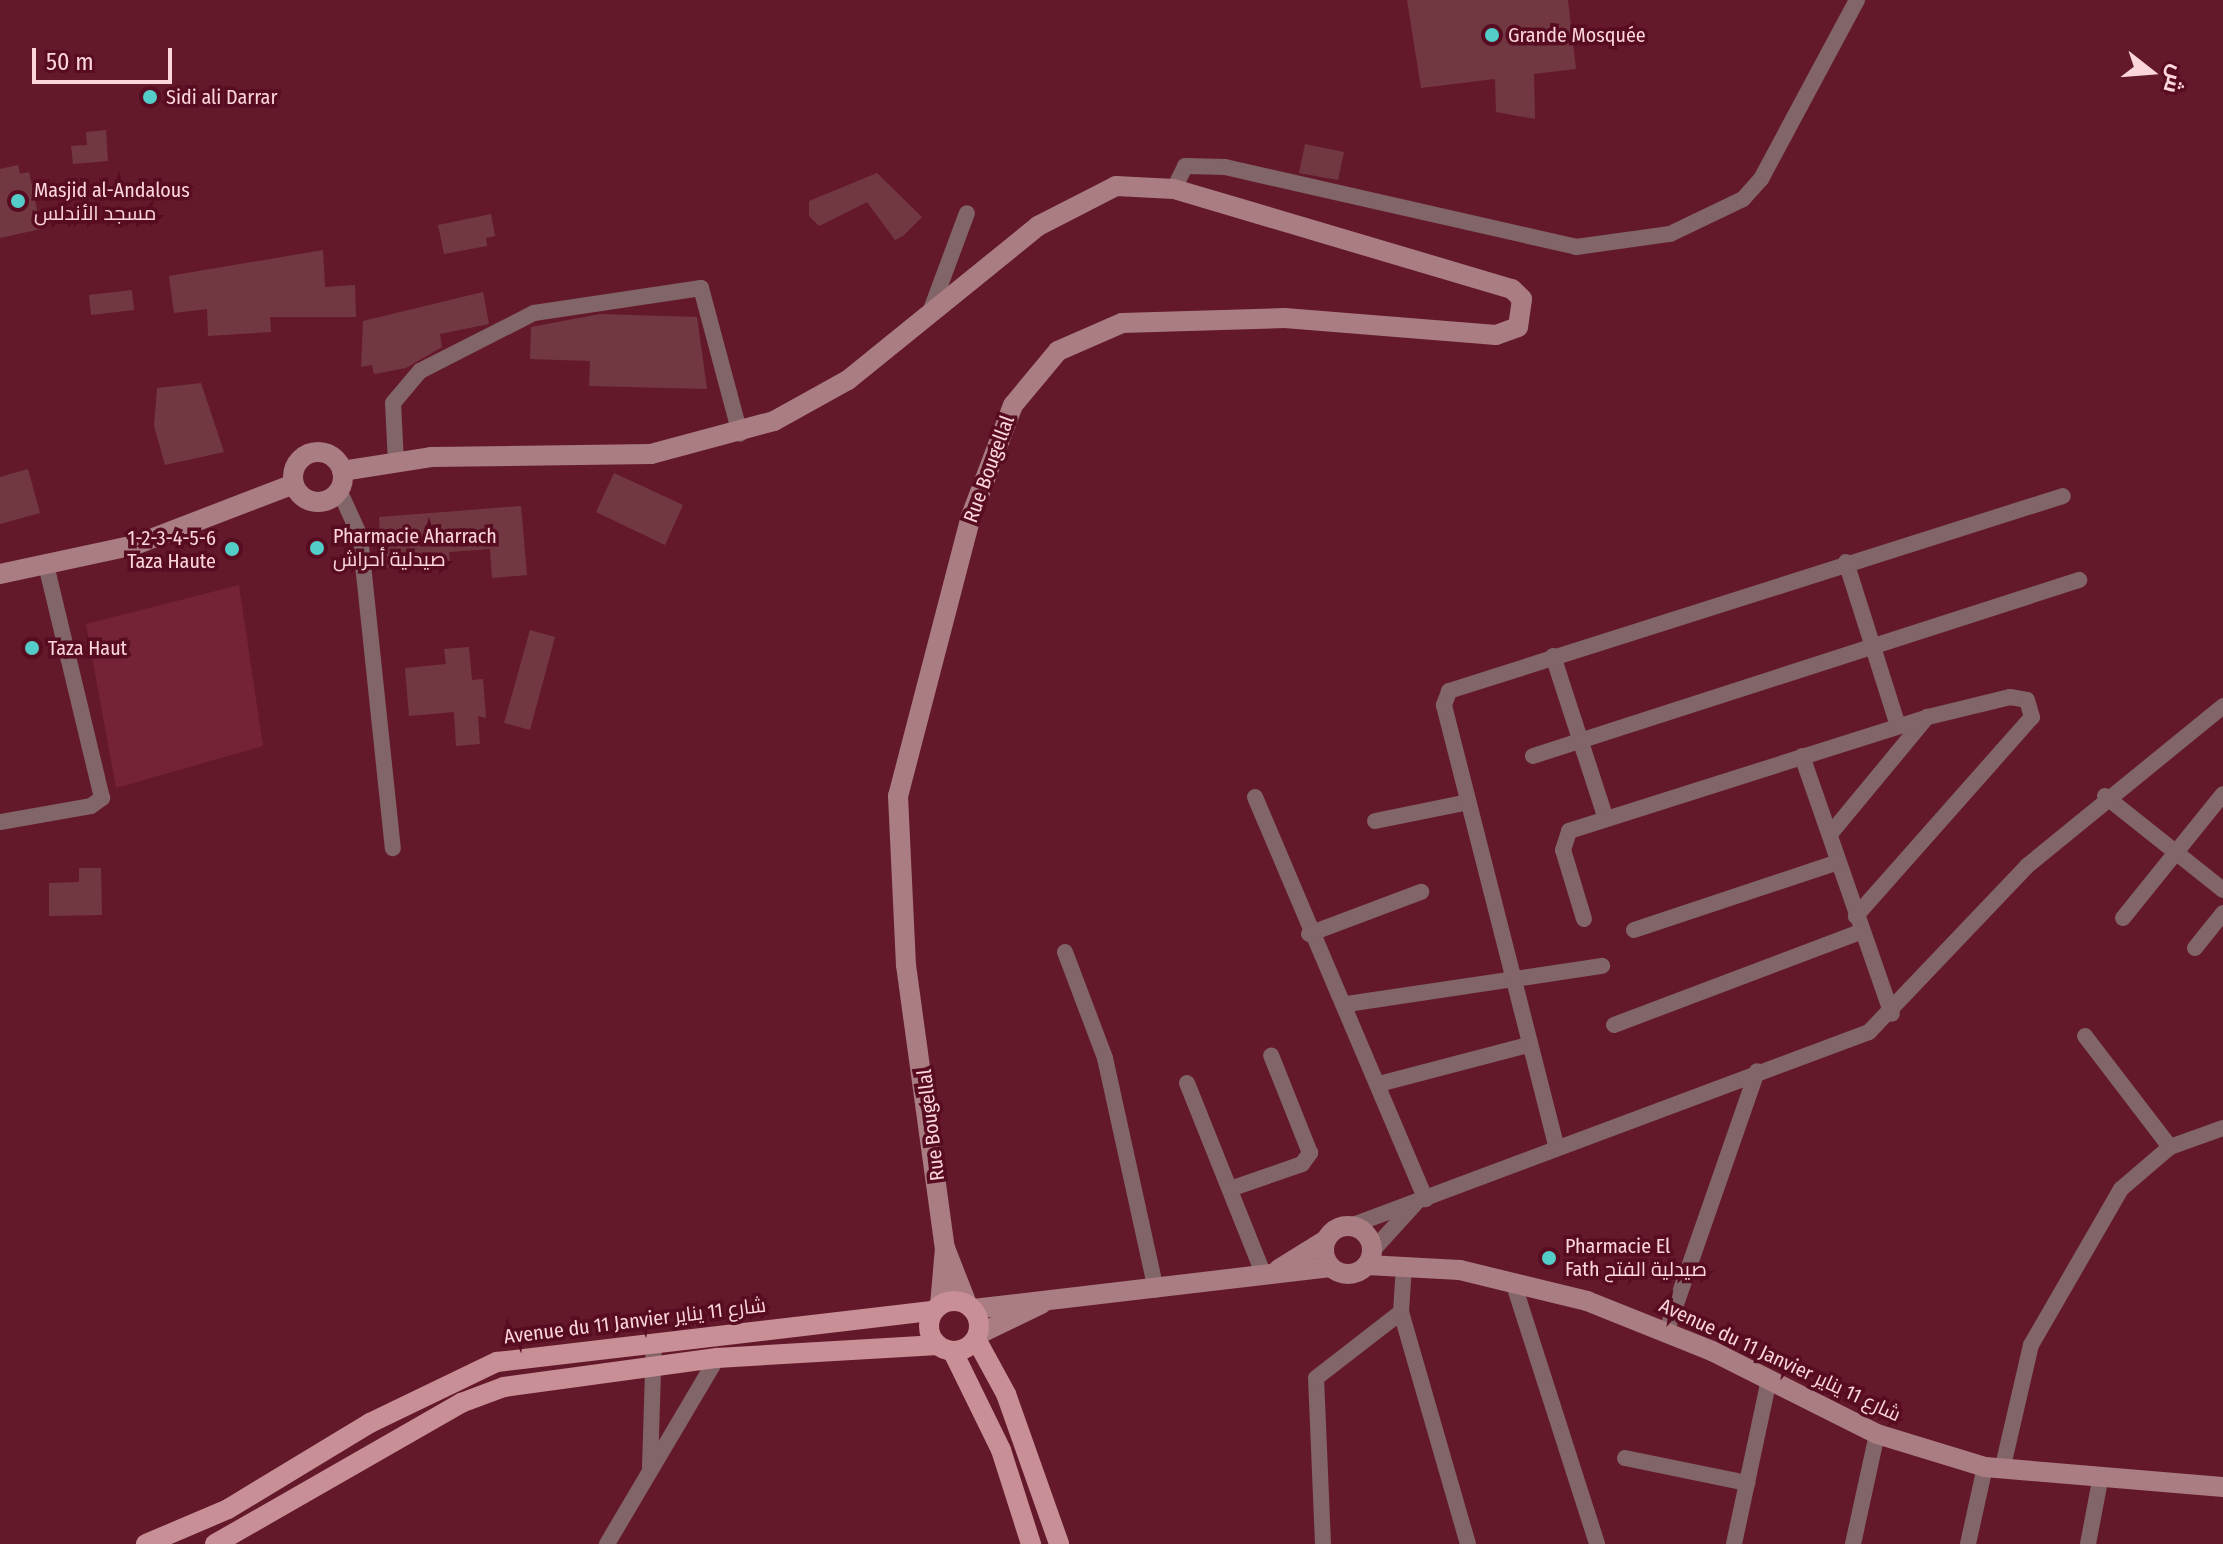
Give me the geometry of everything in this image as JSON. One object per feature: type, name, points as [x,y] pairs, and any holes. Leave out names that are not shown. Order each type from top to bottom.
[{"type":"main road","name":"Avenue du 11 Janvier شارع 11 يناير","points":[[146,1544],[228,1509],[461,1375],[516,1358],[937,1308],[970,1307]]},
{"type":"main road","points":[[970,1307],[977,1336],[1006,1394],[1059,1544]]},
{"type":"main road","points":[[937,1308],[929,1329],[945,1348],[1001,1450],[1031,1544]]},
{"type":"main road","points":[[215,1544],[485,1393],[717,1358],[945,1348],[977,1336]]},
{"type":"street","points":[[294,484],[312,502],[341,480],[396,462],[613,458],[740,434],[829,394],[932,307],[1038,226],[1099,189],[1183,192],[1185,166],[1225,167],[1576,247],[1670,234],[1743,199],[1761,179],[1857,0]]},
{"type":"street","name":"Rue Bougellal","points":[[970,1307],[945,1248],[906,965],[898,796],[971,516],[1013,405],[1058,351],[1122,323],[1285,318],[1496,335],[1524,318],[1512,289],[1183,192]]},
{"type":"street","points":[[932,307],[967,213]]},
{"type":"street","points":[[396,462],[393,403],[420,371],[534,313],[701,288],[740,434]]},
{"type":"street","points":[[294,484],[297,465],[311,454],[330,456],[360,536],[393,848]]},
{"type":"street","points":[[0,574],[146,542],[294,484]]},
{"type":"street","points":[[1556,1145],[1509,974],[1446,696],[1553,656],[2063,496]]},
{"type":"street","points":[[1846,562],[1898,726]]},
{"type":"street","points":[[0,822],[91,806],[102,798],[46,565]]},
{"type":"street","points":[[1533,756],[2079,580]]},
{"type":"street","points":[[1553,656],[1605,816]]},
{"type":"street","points":[[1584,919],[1563,838],[1605,816],[1928,717],[2020,697],[2032,717],[1858,924],[1614,1025]]},
{"type":"street","points":[[1271,1271],[1353,1225],[1421,1202],[1556,1145],[1869,1032],[1892,1014],[2027,866],[2105,796],[2215,720],[2223,706]]},
{"type":"street","points":[[1831,833],[1928,717]]},
{"type":"street","points":[[1802,756],[1831,833],[1858,924],[1892,1014]]},
{"type":"street","points":[[2123,918],[2223,794]]},
{"type":"street","points":[[2105,796],[2177,849],[2223,890]]},
{"type":"street","points":[[1255,797],[1309,934],[1347,1004],[1421,1202]]},
{"type":"street","points":[[1375,821],[1468,802]]},
{"type":"street","points":[[1634,930],[1838,862]]},
{"type":"street","points":[[1309,934],[1421,892]]},
{"type":"street","points":[[2195,948],[2223,913]]},
{"type":"street","points":[[1065,952],[1102,1046],[1156,1289]]},
{"type":"street","points":[[1347,1004],[1509,974],[1602,966]]},
{"type":"street","points":[[2085,1036],[2170,1147]]},
{"type":"street","points":[[1379,1084],[1528,1045]]},
{"type":"street","points":[[1230,1189],[1302,1164],[1310,1153],[1271,1055]]},
{"type":"street","points":[[1667,1330],[1757,1071]]},
{"type":"street","points":[[1187,1083],[1230,1189],[1271,1271]]},
{"type":"street","points":[[1968,1544],[2031,1345],[2121,1189],[2170,1147],[2223,1128]]},
{"type":"street","points":[[970,1307],[1041,1304],[1271,1271],[1331,1267],[1346,1274],[1370,1258],[1421,1202]]},
{"type":"street","points":[[1353,1225],[1367,1234],[1370,1258]]},
{"type":"street","points":[[1326,1240],[1331,1267]]},
{"type":"street","name":"Rue Bougellal","points":[[937,1308],[945,1248]]},
{"type":"street","name":"Avenue du 11 Janvier شارع 11 يناير","points":[[1370,1258],[1513,1282],[1667,1330],[1877,1434],[1994,1466],[2223,1487]]},
{"type":"street","points":[[1404,1265],[1401,1312],[1468,1544]]},
{"type":"street","points":[[1513,1282],[1597,1544]]},
{"type":"street","points":[[977,1336],[1041,1304]]},
{"type":"street","points":[[1323,1544],[1316,1378],[1401,1312]]},
{"type":"street","points":[[650,1468],[650,1367],[654,1342]]},
{"type":"street","points":[[607,1544],[717,1358]]},
{"type":"street","points":[[1734,1544],[1769,1380]]},
{"type":"street","points":[[1853,1544],[1877,1434]]},
{"type":"street","points":[[1625,1458],[1747,1483]]},
{"type":"street","points":[[2088,1544],[2101,1475]]},
{"type":"shaded area","points":[[239,585],[263,746],[116,788],[86,624]]},
{"type":"building","name":"Grande Mosquée","points":[[1407,0],[1568,0],[1576,69],[1534,74],[1535,119],[1496,112],[1495,79],[1421,88]]},
{"type":"building","points":[[106,130],[108,161],[73,164],[71,146],[87,145],[86,132]]},
{"type":"building","points":[[1305,144],[1344,152],[1338,180],[1299,173]]},
{"type":"building","name":"Masjid al-Andalous مسجد الأندلس","points":[[18,165],[20,174],[29,172],[41,229],[0,238],[0,169]]},
{"type":"building","points":[[877,173],[922,217],[903,236],[895,240],[867,202],[819,226],[809,216],[809,201]]},
{"type":"building","points":[[491,214],[495,236],[486,238],[487,246],[444,254],[438,225]]},
{"type":"building","points":[[323,250],[325,287],[355,285],[356,317],[270,317],[271,332],[208,336],[207,309],[174,313],[169,276]]},
{"type":"building","points":[[132,290],[134,310],[91,315],[89,295]]},
{"type":"building","points":[[483,292],[489,324],[440,334],[442,347],[406,368],[374,374],[372,365],[361,367],[363,321]]},
{"type":"building","points":[[600,314],[697,317],[707,389],[589,386],[590,361],[530,359],[531,327]]},
{"type":"building","points":[[201,383],[224,452],[165,465],[154,426],[157,388]]},
{"type":"building","points":[[28,469],[40,513],[0,524],[0,477]]},
{"type":"building","points":[[614,473],[683,505],[665,545],[596,512]]},
{"type":"building","points":[[521,506],[527,575],[492,578],[490,549],[449,552],[450,562],[382,568],[379,517]]},
{"type":"building","points":[[530,630],[555,637],[530,730],[504,723]]},
{"type":"building","points":[[469,647],[472,680],[483,679],[486,718],[478,716],[480,744],[456,746],[454,712],[409,716],[405,668],[446,664],[444,649]]},
{"type":"building","points":[[79,868],[101,868],[102,915],[49,916],[49,883],[79,882]]},
{"type":"place","name":"Grande Mosquée","points":[[1492,35]]},
{"type":"place","name":"Sidi ali Darrar","points":[[150,97]]},
{"type":"place","name":"Masjid al-Andalous مسجد الأندلس","points":[[18,201]]},
{"type":"place","name":"Pharmacie Aharrach صيدلية أحراش","points":[[317,548]]},
{"type":"place","name":"1-2-3-4-5-6 Taza Haute","points":[[232,549]]},
{"type":"place","name":"Taza Haut","points":[[32,648]]},
{"type":"place","name":"Pharmacie El Fath صيدلية الفتح","points":[[1549,1258]]}]
